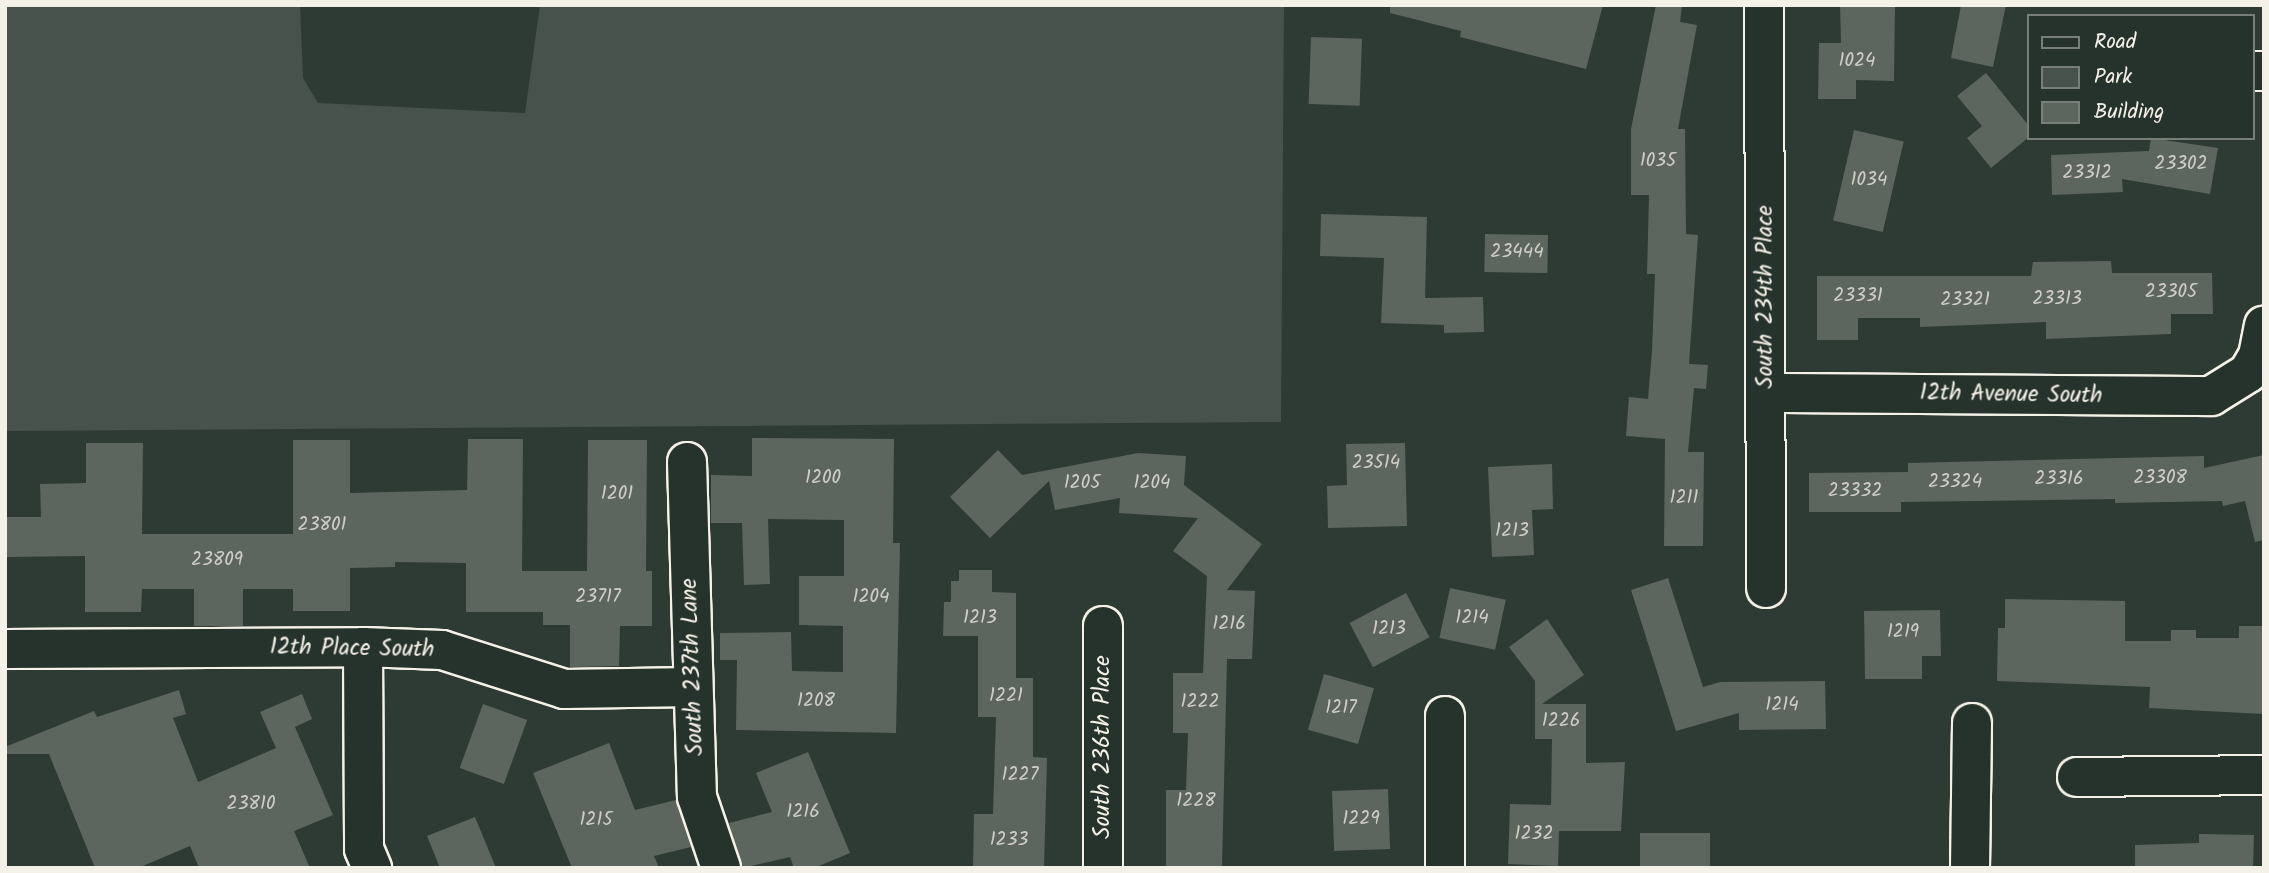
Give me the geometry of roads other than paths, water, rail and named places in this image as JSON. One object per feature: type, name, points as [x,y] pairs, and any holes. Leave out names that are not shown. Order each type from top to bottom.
[{"type":"street","name":"South 234th Place","points":[[1764,5],[1766,588]]},
{"type":"street","name":"12th Avenue South","points":[[1767,393],[2202,397],[2227,390],[2248,373],[2258,356],[2264,326]]},
{"type":"street","name":"South 237th Lane","points":[[687,462],[697,797],[721,868]]},
{"type":"street","name":"South 236th Place","points":[[1102,868],[1103,626]]},
{"type":"street","name":"12th Place South","points":[[5,649],[363,646],[442,650],[564,689],[693,687]]},
{"type":"street","points":[[363,646],[364,849],[372,868]]},
{"type":"street","points":[[1445,868],[1446,716]]},
{"type":"street","points":[[1970,868],[1972,723]]},
{"type":"street","points":[[2077,777],[2264,775]]}]
